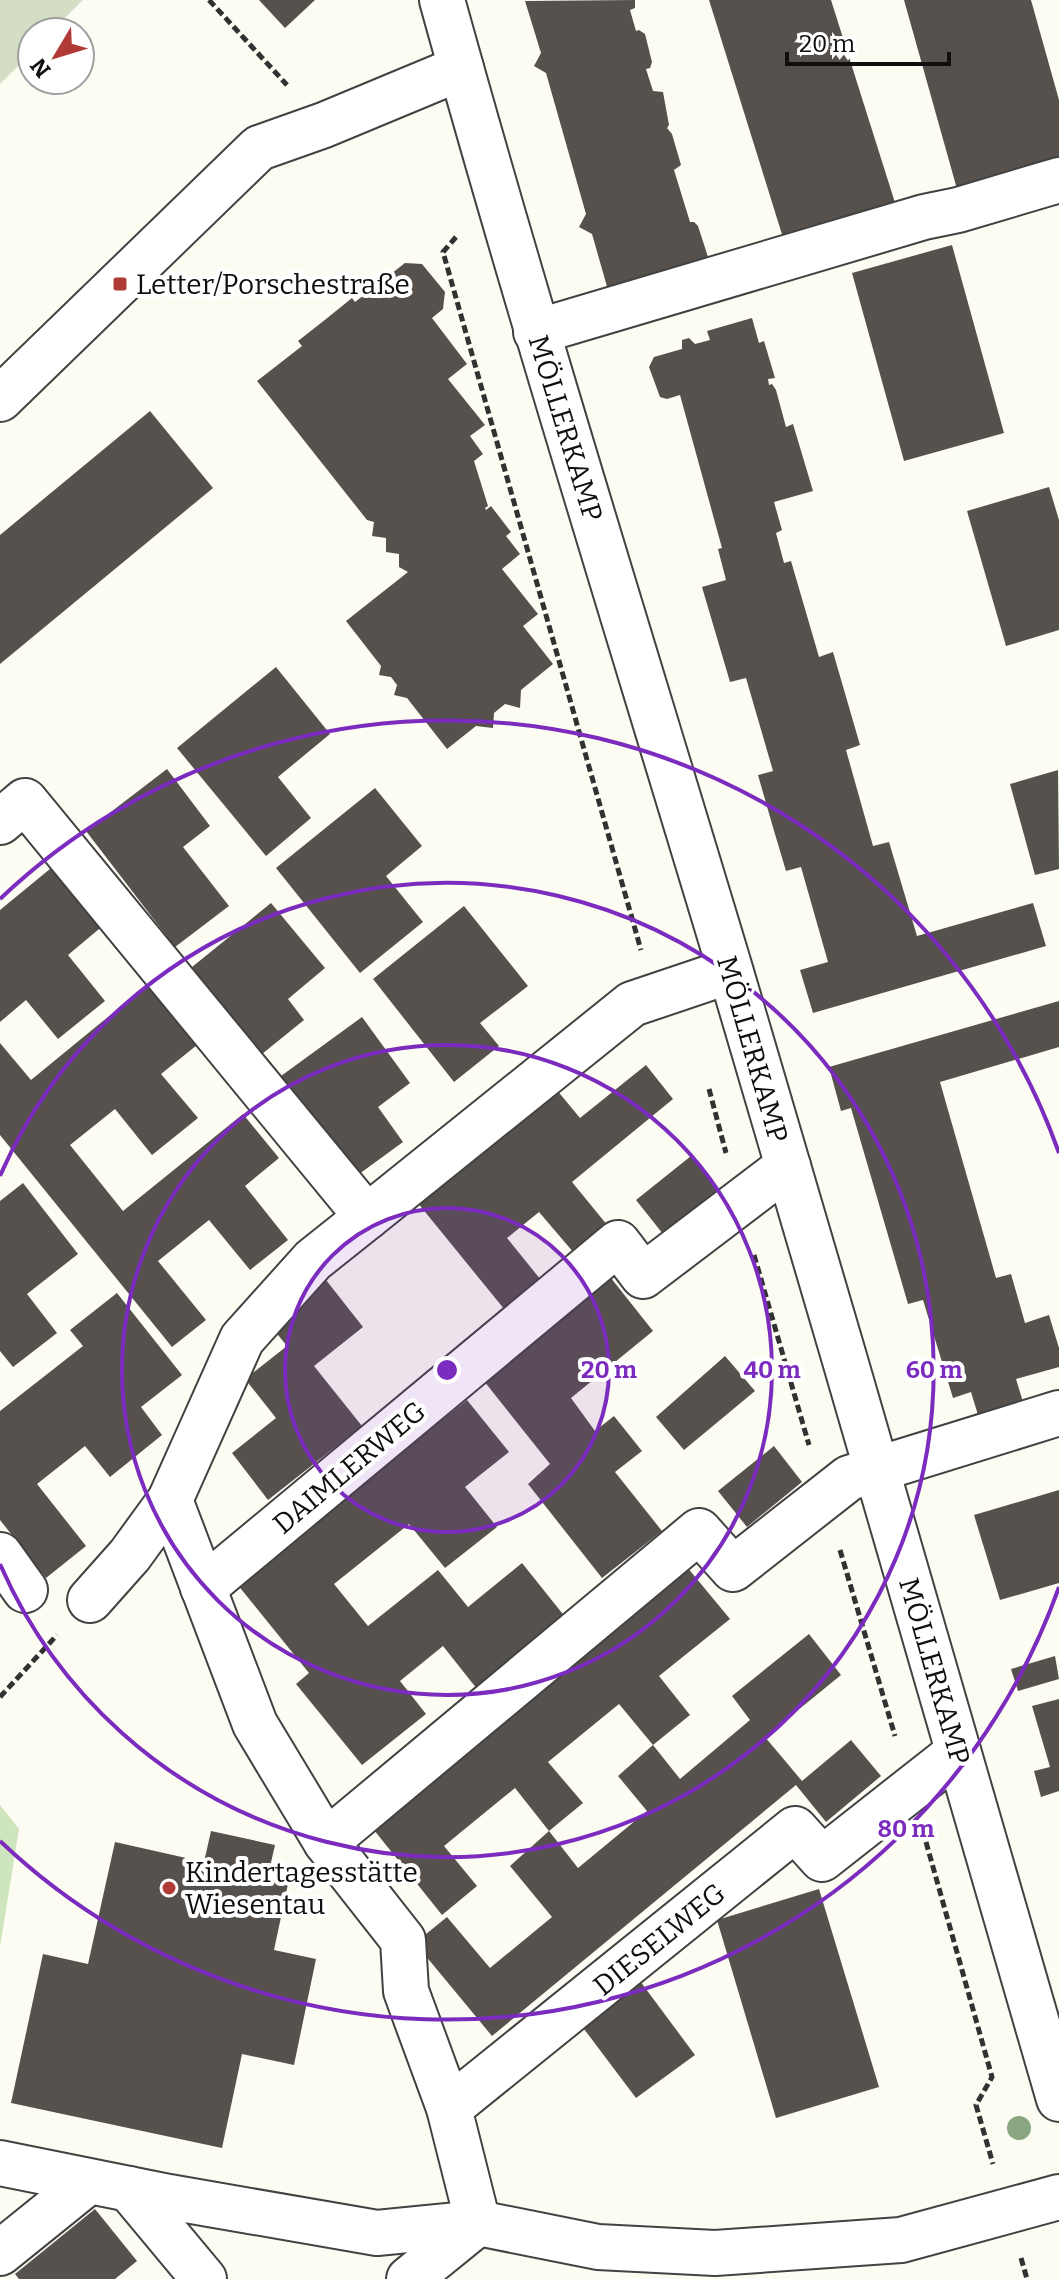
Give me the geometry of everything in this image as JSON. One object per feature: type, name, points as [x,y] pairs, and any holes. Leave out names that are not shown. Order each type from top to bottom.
[{"type":"street","name":"MÖLLERKAMP","points":[[442,0],[536,332],[788,1166],[1059,2099]]},
{"type":"street","points":[[0,399],[259,148],[324,125],[461,68]]},
{"type":"street","points":[[536,332],[1059,180]]},
{"type":"street","points":[[0,822],[25,801],[367,1217]]},
{"type":"street","points":[[90,1600],[130,1555],[170,1500],[242,1339],[313,1260],[632,1004],[730,971]]},
{"type":"street","name":"DAIMLERWEG","points":[[203,1588],[618,1243],[643,1276],[788,1166]]},
{"type":"street","points":[[326,1842],[699,1531],[733,1569],[849,1478],[1059,1413]]},
{"type":"street","points":[[170,1500],[255,1724],[326,1842],[403,1940],[406,1991],[449,2108],[478,2223]]},
{"type":"street","points":[[0,1555],[25,1590]]},
{"type":"street","name":"DIESELWEG","points":[[449,2108],[795,1829],[822,1859],[958,1752]]},
{"type":"street","points":[[0,2163],[377,2233],[478,2223],[598,2247],[715,2253],[901,2240],[1059,2197]]},
{"type":"street","points":[[0,2253],[129,2189]]},
{"type":"street","points":[[129,2189],[204,2279]]},
{"type":"street","points":[[409,2279],[478,2223]]},
{"type":"path","points":[[209,0],[324,125]]},
{"type":"path","points":[[0,1697],[90,1600]]},
{"type":"green space","points":[[0,0],[83,0],[67,16],[16,16],[16,68],[0,84]]},
{"type":"green space","points":[[0,1805],[19,1829],[0,1947]]},
{"type":"building","points":[[259,0],[315,0],[285,28]]},
{"type":"building","points":[[635,0],[635,8],[630,10],[636,31],[645,34],[652,62],[646,69],[653,91],[663,92],[667,128],[672,134],[681,165],[674,170],[690,222],[698,226],[708,257],[704,262],[608,290],[592,234],[579,227],[586,214],[546,73],[534,66],[541,53],[525,1]]},
{"type":"building","points":[[709,0],[831,0],[897,209],[785,244]]},
{"type":"building","points":[[904,0],[1031,0],[1059,100],[1059,160],[957,189]]},
{"type":"building","points":[[952,245],[1004,433],[904,461],[852,273]]},
{"type":"building","points":[[405,263],[422,264],[445,292],[443,309],[432,318],[467,364],[448,379],[485,425],[470,436],[483,454],[474,461],[488,506],[485,508],[491,506],[511,532],[506,536],[520,554],[502,569],[538,614],[523,626],[553,664],[521,690],[520,708],[505,704],[494,713],[493,728],[476,726],[447,749],[407,698],[394,695],[397,685],[391,677],[379,675],[381,666],[346,621],[408,572],[399,567],[399,554],[386,552],[386,538],[372,536],[374,522],[367,520],[257,381],[302,346],[298,341],[352,298],[355,302]]},
{"type":"building","points":[[752,318],[759,343],[764,341],[775,378],[768,379],[769,385],[772,384],[776,390],[786,427],[793,424],[813,491],[774,502],[782,530],[776,533],[784,563],[791,561],[819,657],[833,652],[860,745],[846,750],[873,846],[889,842],[917,936],[1033,903],[1046,946],[813,1013],[800,970],[828,962],[801,867],[786,871],[772,824],[758,775],[773,771],[746,678],[730,682],[702,587],[726,580],[718,549],[722,548],[680,395],[667,399],[660,397],[649,367],[654,357],[682,349],[682,340],[689,338],[695,344],[710,340],[707,331]]},
{"type":"building","points":[[150,411],[213,488],[0,664],[0,535]]},
{"type":"building","points":[[1049,487],[1059,520],[1059,630],[1006,646],[967,511]]},
{"type":"building","points":[[276,667],[330,734],[278,777],[311,818],[266,856],[177,748]]},
{"type":"building","points":[[167,769],[210,826],[183,847],[229,906],[175,947],[86,831]]},
{"type":"building","points":[[1058,770],[1059,869],[1035,875],[1010,784]]},
{"type":"building","points":[[375,788],[422,846],[386,876],[423,922],[360,973],[276,868]]},
{"type":"building","points":[[56,864],[105,924],[68,955],[105,1001],[58,1039],[26,1000],[0,1022],[0,910]]},
{"type":"building","points":[[271,903],[325,968],[288,999],[304,1020],[262,1054],[192,967]]},
{"type":"building","points":[[464,906],[528,986],[480,1023],[499,1046],[454,1082],[373,979]]},
{"type":"building","points":[[153,980],[202,1041],[161,1074],[198,1118],[152,1155],[115,1109],[70,1145],[123,1211],[243,1114],[279,1158],[245,1186],[288,1240],[250,1270],[209,1220],[158,1261],[206,1320],[172,1347],[0,1135],[0,1043],[31,1080]]},
{"type":"building","points":[[1059,1001],[1059,1047],[940,1082],[996,1278],[1011,1274],[1025,1323],[1049,1315],[1059,1348],[1059,1367],[1016,1379],[1023,1402],[978,1415],[971,1392],[953,1398],[923,1300],[908,1304],[851,1108],[841,1111],[829,1067]]},
{"type":"building","points":[[362,1017],[410,1083],[378,1107],[403,1142],[355,1177],[281,1076]]},
{"type":"building","points":[[646,1065],[673,1099],[572,1182],[608,1226],[574,1253],[539,1212],[507,1238],[545,1285],[509,1315],[417,1202],[556,1089],[580,1118]]},
{"type":"building","points":[[691,1156],[718,1190],[663,1234],[636,1200]]},
{"type":"building","points":[[23,1183],[78,1254],[27,1294],[57,1333],[13,1367],[0,1351],[0,1201]]},
{"type":"building","points":[[607,1273],[653,1331],[571,1398],[595,1431],[614,1416],[642,1451],[615,1472],[662,1531],[602,1578],[528,1484],[550,1464],[480,1376]]},
{"type":"building","points":[[326,1280],[363,1327],[314,1366],[362,1426],[268,1500],[232,1453],[276,1418],[245,1379],[287,1346],[269,1324]]},
{"type":"building","points":[[117,1293],[182,1375],[141,1407],[162,1435],[110,1477],[85,1446],[37,1484],[86,1546],[46,1578],[0,1520],[0,1411],[83,1346],[70,1330]]},
{"type":"building","points":[[725,1356],[755,1391],[684,1450],[656,1417]]},
{"type":"building","points":[[467,1400],[509,1452],[465,1487],[497,1527],[445,1568],[409,1524],[334,1584],[368,1626],[438,1570],[468,1607],[522,1563],[570,1623],[481,1694],[443,1646],[400,1681],[426,1714],[362,1765],[296,1684],[309,1673],[237,1584]]},
{"type":"building","points":[[774,1446],[802,1482],[747,1527],[718,1491]]},
{"type":"building","points":[[1059,1490],[1059,1583],[1000,1600],[974,1515]]},
{"type":"building","points":[[682,1561],[730,1619],[659,1676],[690,1715],[653,1745],[619,1704],[548,1762],[583,1803],[549,1831],[515,1788],[444,1846],[477,1886],[442,1915],[366,1820]]},
{"type":"building","points":[[809,1634],[841,1675],[765,1737],[802,1781],[851,1740],[881,1776],[826,1822],[796,1785],[492,2036],[415,1943],[447,1917],[490,1968],[552,1917],[510,1866],[549,1831],[578,1868],[647,1811],[618,1776],[653,1745],[680,1779],[750,1720],[732,1696]]},
{"type":"building","points":[[1055,1656],[1059,1679],[1018,1691],[1011,1669]]},
{"type":"building","points":[[1059,1699],[1059,1791],[1041,1797],[1034,1771],[1050,1767],[1032,1706]]},
{"type":"building","points":[[211,1831],[275,1845],[267,1880],[288,1884],[274,1950],[316,1959],[294,2065],[242,2054],[222,2148],[11,2103],[43,1954],[88,1964],[115,1842],[204,1862]]},
{"type":"building","points":[[819,1889],[879,2087],[776,2118],[717,1920]]},
{"type":"building","points":[[640,1981],[695,2055],[636,2098],[581,2025]]},
{"type":"building","points":[[95,2209],[137,2261],[115,2279],[19,2279],[15,2274]]},
{"type":"place","name":"Letter/Porschestraße","points":[[120,284]]},
{"type":"place","name":"Kindertagesstätte Wiesentau","points":[[169,1888]]}]
